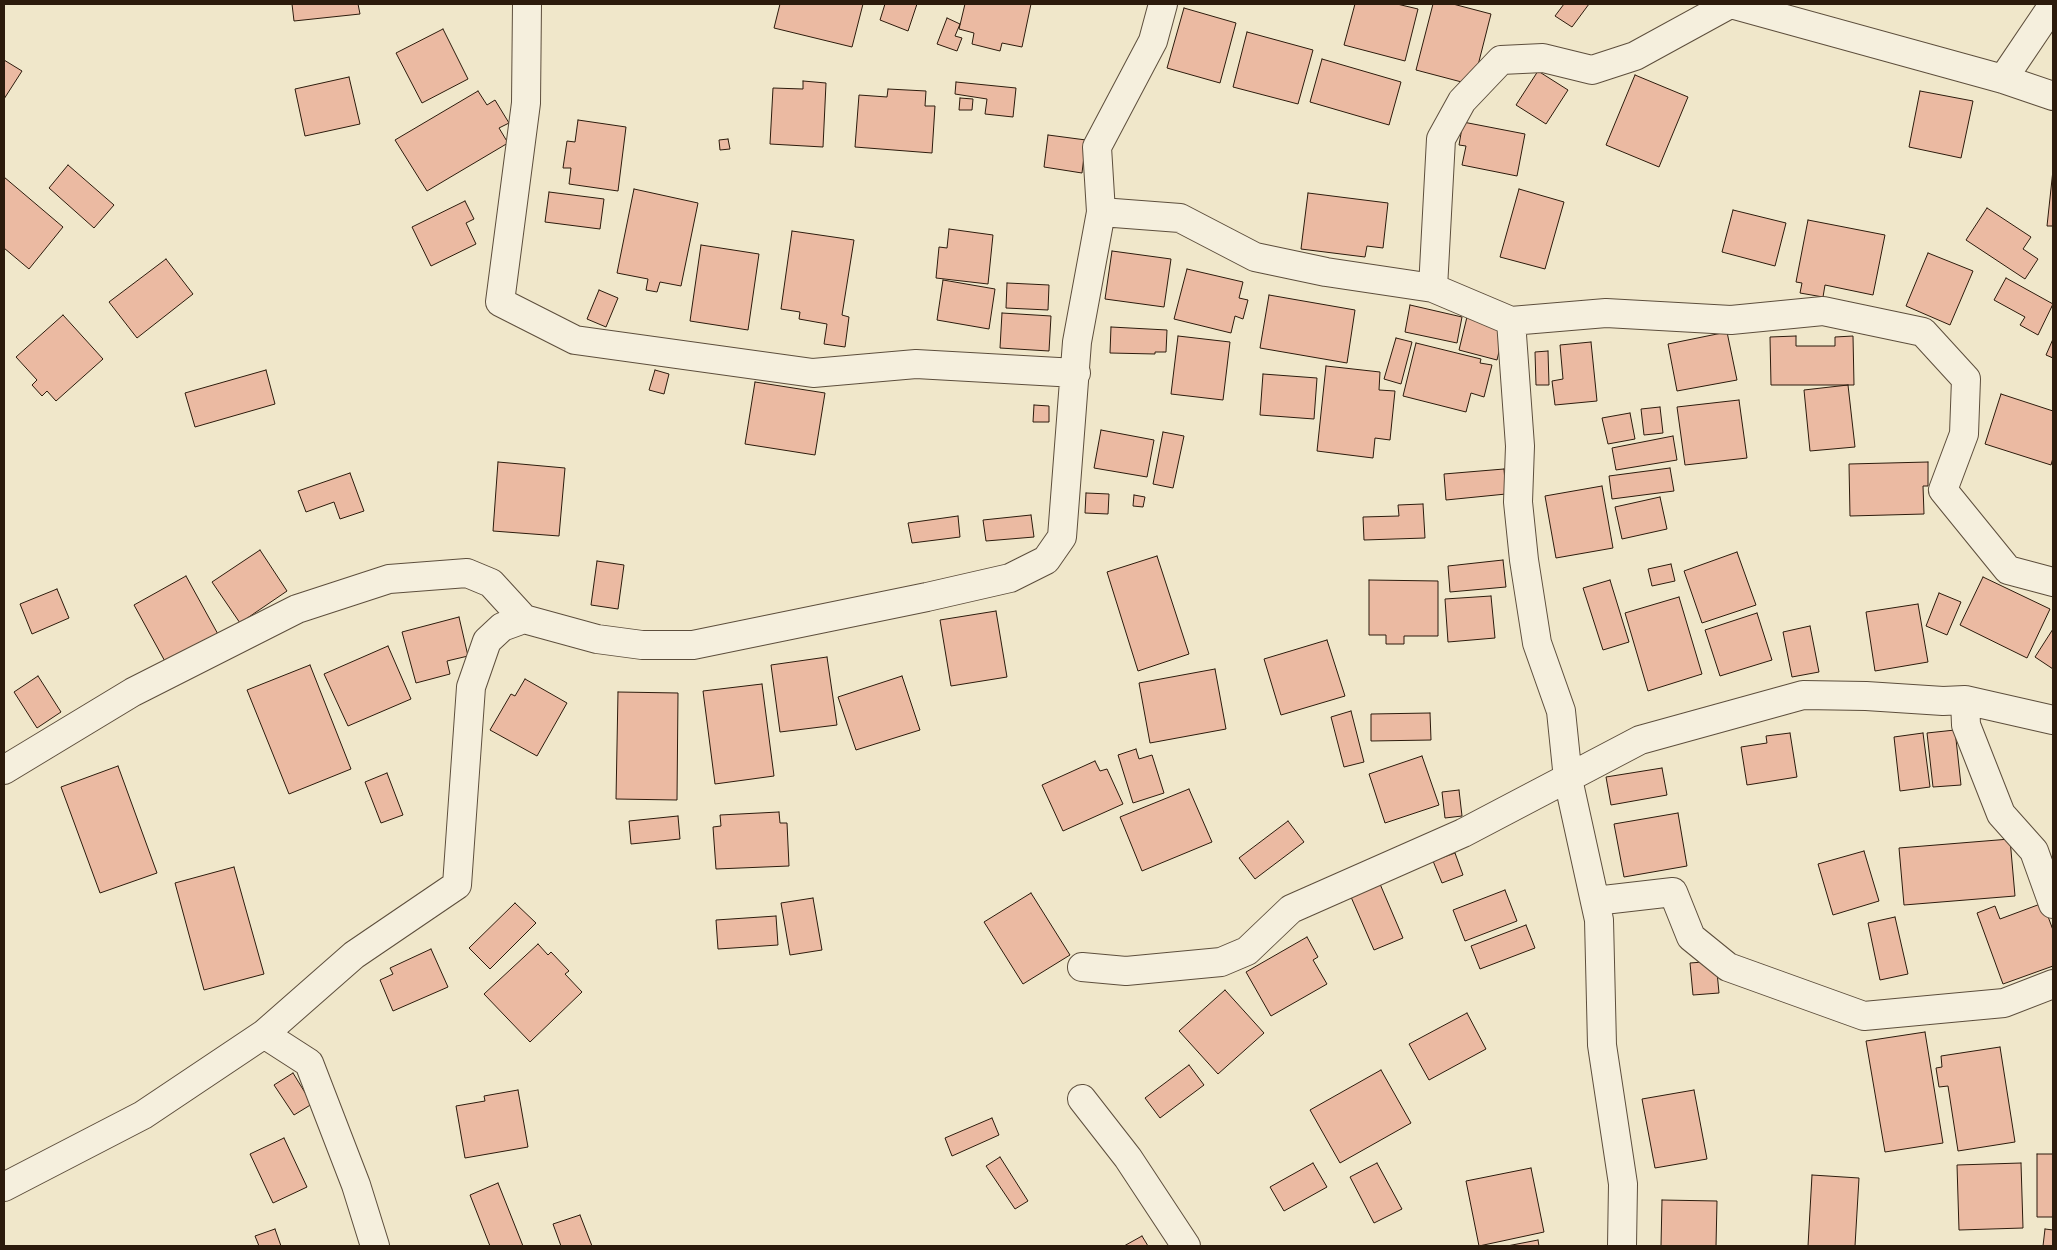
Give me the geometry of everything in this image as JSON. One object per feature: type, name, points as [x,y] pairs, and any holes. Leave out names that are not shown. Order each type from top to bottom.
[{"type":"street","points":[[527,4],[526,103],[500,302],[575,340],[813,373],[916,364],[1076,372]]},
{"type":"street","points":[[4,770],[133,692],[297,609],[389,578],[468,573],[492,583],[524,619],[597,639],[642,645],[693,645],[1010,578],[1046,560],[1062,538],[1077,342],[1101,212],[1097,146],[1153,41],[1162,4]]},
{"type":"street","points":[[1433,288],[1441,139],[1462,102],[1501,60],[1543,58],[1592,70],[1635,56],[1730,4],[2003,79],[2053,96]]},
{"type":"street","points":[[2003,79],[2053,5]]},
{"type":"street","points":[[1101,212],[1180,218],[1255,257],[1326,272],[1433,288],[1511,321],[1606,313],[1731,320],[1823,311],[1923,332],[1966,379],[1964,434],[1943,490],[2008,570],[2053,582]]},
{"type":"street","points":[[1511,321],[1520,446],[1518,502],[1524,560],[1537,643],[1562,711],[1568,779],[1599,920],[1602,1045],[1623,1184],[1622,1246]]},
{"type":"street","points":[[4,1187],[143,1115],[264,1034],[354,955],[457,885],[472,688],[487,641],[502,627],[524,619]]},
{"type":"street","points":[[1082,967],[1126,971],[1221,962],[1246,951],[1291,910],[1464,833],[1640,740],[1803,695],[1866,696],[1943,701],[1965,700],[2053,720]]},
{"type":"street","points":[[1965,700],[1966,725],[2001,814],[2034,851],[2053,904]]},
{"type":"street","points":[[1595,901],[1673,892],[1691,937],[1728,967],[1864,1016],[2004,1003],[2053,984]]},
{"type":"street","points":[[264,1034],[309,1063],[356,1185],[375,1246]]},
{"type":"street","points":[[1082,1099],[1128,1158],[1186,1246]]},
{"type":"building","points":[[292,4],[358,4],[360,14],[294,21]]},
{"type":"building","points":[[780,4],[863,4],[852,47],[774,28]]},
{"type":"building","points":[[885,4],[917,4],[908,31],[880,20]]},
{"type":"building","points":[[965,4],[1031,4],[1022,47],[1002,43],[1000,51],[972,44],[974,33],[959,29]]},
{"type":"building","points":[[1355,4],[1397,4],[1418,9],[1405,61],[1344,45]]},
{"type":"building","points":[[1433,4],[1453,4],[1491,14],[1473,85],[1416,70]]},
{"type":"building","points":[[1564,4],[1589,4],[1572,27],[1555,16]]},
{"type":"building","points":[[1184,8],[1236,23],[1220,83],[1167,68]]},
{"type":"building","points":[[947,18],[960,24],[955,36],[962,38],[957,51],[937,44]]},
{"type":"building","points":[[443,29],[468,79],[422,103],[396,53]]},
{"type":"building","points":[[1247,32],[1313,50],[1298,104],[1233,87]]},
{"type":"building","points":[[1322,59],[1401,82],[1389,125],[1310,102]]},
{"type":"building","points":[[4,60],[22,71],[4,99]]},
{"type":"building","points":[[1538,71],[1568,90],[1546,124],[1516,105]]},
{"type":"building","points":[[1635,75],[1688,97],[1659,167],[1606,145]]},
{"type":"building","points":[[349,77],[360,124],[305,136],[295,89]]},
{"type":"building","points":[[803,81],[826,83],[823,147],[770,144],[773,88],[803,89]]},
{"type":"building","points":[[956,82],[1016,88],[1013,117],[985,114],[987,99],[955,94]]},
{"type":"building","points":[[888,89],[926,91],[925,106],[935,106],[932,153],[855,147],[859,95],[887,97]]},
{"type":"building","points":[[478,91],[487,105],[495,100],[509,123],[499,128],[508,143],[427,191],[395,140]]},
{"type":"building","points":[[1920,91],[1973,101],[1961,158],[1909,147]]},
{"type":"building","points":[[960,98],[973,99],[972,110],[959,110]]},
{"type":"building","points":[[578,120],[626,127],[618,191],[569,184],[571,168],[563,168],[567,141],[575,142]]},
{"type":"building","points":[[1463,122],[1525,134],[1517,176],[1462,165],[1466,146],[1459,145]]},
{"type":"building","points":[[1048,135],[1086,140],[1082,173],[1044,167]]},
{"type":"building","points":[[728,139],[730,149],[720,150],[719,140]]},
{"type":"building","points":[[68,165],[114,205],[94,228],[49,188]]},
{"type":"building","points":[[2053,170],[2053,226],[2047,226]]},
{"type":"building","points":[[4,177],[63,227],[29,269],[4,248]]},
{"type":"building","points":[[634,189],[698,203],[681,286],[660,282],[657,292],[646,290],[648,279],[617,273]]},
{"type":"building","points":[[1519,189],[1564,202],[1545,269],[1500,257]]},
{"type":"building","points":[[549,192],[604,199],[600,229],[545,222]]},
{"type":"building","points":[[1308,193],[1388,203],[1383,248],[1367,246],[1365,257],[1301,249]]},
{"type":"building","points":[[465,201],[474,219],[466,223],[476,244],[431,266],[412,227]]},
{"type":"building","points":[[1987,208],[2031,237],[2023,249],[2038,259],[2025,279],[1966,240]]},
{"type":"building","points":[[1733,210],[1786,223],[1775,266],[1722,252]]},
{"type":"building","points":[[1808,220],[1885,235],[1873,295],[1825,285],[1823,297],[1800,293],[1802,283],[1796,282]]},
{"type":"building","points":[[949,229],[993,235],[988,284],[936,278],[939,247],[947,248]]},
{"type":"building","points":[[792,231],[854,240],[842,315],[849,317],[845,347],[824,344],[827,324],[799,319],[800,312],[781,309]]},
{"type":"building","points":[[701,245],[759,254],[748,330],[690,321]]},
{"type":"building","points":[[1112,251],[1171,259],[1164,307],[1105,299]]},
{"type":"building","points":[[1928,253],[1973,271],[1950,325],[1906,306]]},
{"type":"building","points":[[166,259],[193,294],[137,338],[109,302]]},
{"type":"building","points":[[1187,269],[1243,282],[1239,298],[1248,300],[1243,319],[1235,316],[1231,333],[1174,319]]},
{"type":"building","points":[[2006,278],[2053,304],[2038,335],[2020,325],[2025,317],[1994,300]]},
{"type":"building","points":[[943,280],[995,289],[989,329],[937,320]]},
{"type":"building","points":[[1007,283],[1049,285],[1048,310],[1006,308]]},
{"type":"building","points":[[599,290],[618,298],[606,327],[587,319]]},
{"type":"building","points":[[1269,295],[1355,310],[1347,363],[1260,348]]},
{"type":"building","points":[[1410,305],[1462,317],[1457,343],[1405,332]]},
{"type":"building","points":[[1002,313],[1051,316],[1049,351],[1000,348]]},
{"type":"building","points":[[63,315],[103,359],[56,401],[47,391],[42,396],[32,385],[37,380],[16,357]]},
{"type":"building","points":[[1467,317],[1505,327],[1497,360],[1459,350]]},
{"type":"building","points":[[1111,327],[1167,330],[1166,352],[1155,352],[1155,354],[1110,353]]},
{"type":"building","points":[[1727,332],[1737,380],[1677,391],[1668,344]]},
{"type":"building","points":[[1178,336],[1230,342],[1223,400],[1171,394]]},
{"type":"building","points":[[1796,336],[1796,346],[1835,346],[1835,337],[1853,336],[1854,385],[1771,385],[1770,337]]},
{"type":"building","points":[[1396,338],[1412,342],[1401,384],[1384,379]]},
{"type":"building","points":[[2053,339],[2053,358],[2046,355]]},
{"type":"building","points":[[1591,342],[1597,401],[1555,405],[1552,381],[1563,379],[1560,345]]},
{"type":"building","points":[[1416,343],[1481,359],[1480,363],[1492,365],[1484,397],[1471,393],[1466,412],[1403,396]]},
{"type":"building","points":[[1548,351],[1549,385],[1536,385],[1535,352]]},
{"type":"building","points":[[1326,366],[1380,372],[1379,390],[1395,391],[1390,440],[1375,438],[1373,458],[1317,451]]},
{"type":"building","points":[[266,370],[275,404],[195,427],[185,393]]},
{"type":"building","points":[[655,370],[669,374],[664,394],[649,390]]},
{"type":"building","points":[[1263,374],[1317,378],[1314,419],[1260,415]]},
{"type":"building","points":[[755,382],[825,393],[815,455],[745,444]]},
{"type":"building","points":[[1848,385],[1855,447],[1810,451],[1804,390]]},
{"type":"building","points":[[2001,394],[2053,411],[2053,458],[2051,465],[1985,444]]},
{"type":"building","points":[[1739,400],[1747,458],[1685,465],[1677,407]]},
{"type":"building","points":[[1034,405],[1049,406],[1049,422],[1033,422]]},
{"type":"building","points":[[1660,407],[1663,433],[1644,435],[1641,409]]},
{"type":"building","points":[[1630,413],[1635,439],[1608,444],[1602,418]]},
{"type":"building","points":[[1101,430],[1154,440],[1147,477],[1094,468]]},
{"type":"building","points":[[1163,432],[1184,436],[1173,488],[1153,484]]},
{"type":"building","points":[[1673,436],[1677,460],[1616,470],[1612,448]]},
{"type":"building","points":[[498,462],[565,468],[559,536],[493,531]]},
{"type":"building","points":[[1928,462],[1928,486],[1923,486],[1924,514],[1850,516],[1849,464]]},
{"type":"building","points":[[1670,468],[1674,491],[1612,499],[1609,476]]},
{"type":"building","points":[[1504,469],[1506,494],[1446,500],[1444,474]]},
{"type":"building","points":[[350,473],[364,511],[340,519],[334,502],[306,512],[298,491]]},
{"type":"building","points":[[1602,486],[1613,548],[1556,558],[1545,496]]},
{"type":"building","points":[[1086,493],[1109,494],[1108,514],[1085,513]]},
{"type":"building","points":[[1134,495],[1145,497],[1143,507],[1133,506]]},
{"type":"building","points":[[1660,497],[1667,529],[1622,539],[1615,507]]},
{"type":"building","points":[[1423,504],[1425,538],[1364,540],[1363,517],[1399,516],[1398,505]]},
{"type":"building","points":[[1031,515],[1034,537],[986,541],[983,520]]},
{"type":"building","points":[[958,516],[960,537],[912,543],[908,523]]},
{"type":"building","points":[[260,550],[287,591],[240,623],[212,582]]},
{"type":"building","points":[[1737,552],[1756,605],[1702,623],[1684,571]]},
{"type":"building","points":[[1157,556],[1189,654],[1138,671],[1107,572]]},
{"type":"building","points":[[1503,560],[1506,587],[1450,592],[1448,566]]},
{"type":"building","points":[[597,561],[624,565],[618,609],[591,605]]},
{"type":"building","points":[[1671,564],[1675,581],[1652,586],[1648,569]]},
{"type":"building","points":[[186,576],[219,636],[167,665],[134,605]]},
{"type":"building","points":[[1983,577],[2050,609],[2027,658],[1960,625]]},
{"type":"building","points":[[1369,580],[1438,581],[1438,636],[1404,636],[1404,644],[1386,644],[1386,635],[1369,635]]},
{"type":"building","points":[[1610,580],[1629,642],[1603,650],[1583,588]]},
{"type":"building","points":[[57,589],[69,618],[32,634],[20,604]]},
{"type":"building","points":[[1939,593],[1961,602],[1947,635],[1926,626]]},
{"type":"building","points":[[1491,596],[1495,638],[1448,642],[1445,599]]},
{"type":"building","points":[[1679,597],[1702,674],[1648,691],[1625,613]]},
{"type":"building","points":[[1918,604],[1928,662],[1875,671],[1866,612]]},
{"type":"building","points":[[996,611],[1007,677],[951,686],[940,620]]},
{"type":"building","points":[[1757,613],[1772,660],[1720,676],[1705,630]]},
{"type":"building","points":[[459,617],[468,656],[447,661],[450,674],[416,683],[402,632]]},
{"type":"building","points":[[1810,626],[1819,672],[1792,677],[1783,632]]},
{"type":"building","points":[[2053,629],[2053,669],[2035,657]]},
{"type":"building","points":[[1327,640],[1345,696],[1281,715],[1264,659]]},
{"type":"building","points":[[388,646],[411,699],[348,726],[324,674]]},
{"type":"building","points":[[827,657],[837,725],[780,732],[771,665]]},
{"type":"building","points":[[310,665],[351,769],[289,794],[247,690]]},
{"type":"building","points":[[1215,669],[1226,729],[1150,743],[1139,683]]},
{"type":"building","points":[[38,676],[61,712],[37,728],[14,692]]},
{"type":"building","points":[[902,676],[920,730],[856,750],[838,697]]},
{"type":"building","points":[[525,679],[567,703],[537,756],[490,730],[511,694],[515,696]]},
{"type":"building","points":[[762,684],[774,776],[715,784],[703,691]]},
{"type":"building","points":[[618,692],[678,693],[677,800],[616,799]]},
{"type":"building","points":[[1351,711],[1364,762],[1344,767],[1331,717]]},
{"type":"building","points":[[1430,713],[1431,740],[1371,741],[1371,714]]},
{"type":"building","points":[[1955,730],[1961,785],[1933,787],[1927,733]]},
{"type":"building","points":[[1790,733],[1797,777],[1747,785],[1741,747],[1767,743],[1766,736]]},
{"type":"building","points":[[1923,733],[1930,787],[1900,791],[1894,737]]},
{"type":"building","points":[[1136,749],[1139,759],[1152,755],[1164,793],[1133,803],[1118,755]]},
{"type":"building","points":[[1422,756],[1439,805],[1385,823],[1369,774]]},
{"type":"building","points":[[1095,761],[1100,771],[1107,769],[1123,804],[1063,831],[1042,785]]},
{"type":"building","points":[[118,766],[157,873],[100,893],[61,787]]},
{"type":"building","points":[[1662,768],[1667,795],[1611,805],[1606,777]]},
{"type":"building","points":[[387,773],[403,815],[381,823],[365,782]]},
{"type":"building","points":[[1189,789],[1212,842],[1142,871],[1120,817]]},
{"type":"building","points":[[1459,790],[1462,816],[1445,818],[1442,792]]},
{"type":"building","points":[[779,812],[780,823],[787,823],[789,866],[716,869],[713,827],[721,826],[720,815]]},
{"type":"building","points":[[1678,813],[1687,866],[1624,877],[1614,824]]},
{"type":"building","points":[[678,816],[680,839],[631,844],[629,821]]},
{"type":"building","points":[[1288,821],[1304,842],[1255,879],[1239,858]]},
{"type":"building","points":[[2010,839],[2015,896],[1904,905],[1899,848]]},
{"type":"building","points":[[1864,851],[1879,901],[1833,915],[1818,864]]},
{"type":"building","points":[[1455,853],[1463,875],[1442,883],[1433,861]]},
{"type":"building","points":[[234,867],[264,974],[204,990],[175,883]]},
{"type":"building","points":[[1380,884],[1403,938],[1374,950],[1351,897]]},
{"type":"building","points":[[1505,890],[1517,921],[1465,941],[1453,910]]},
{"type":"building","points":[[1031,893],[1070,955],[1023,984],[984,922]]},
{"type":"building","points":[[813,898],[822,950],[790,955],[781,903]]},
{"type":"building","points":[[515,903],[536,923],[490,969],[469,948]]},
{"type":"building","points":[[2043,903],[2053,930],[2053,966],[2003,984],[1977,913],[1995,906],[2000,919]]},
{"type":"building","points":[[776,916],[778,945],[718,949],[716,920]]},
{"type":"building","points":[[1895,917],[1908,974],[1880,980],[1868,923]]},
{"type":"building","points":[[1526,925],[1535,948],[1480,969],[1471,946]]},
{"type":"building","points":[[1307,937],[1318,957],[1313,960],[1327,984],[1271,1016],[1246,972]]},
{"type":"building","points":[[538,944],[548,955],[551,952],[569,971],[565,974],[582,992],[530,1042],[484,994]]},
{"type":"building","points":[[431,949],[448,987],[393,1011],[380,980],[393,974],[390,968]]},
{"type":"building","points":[[1716,961],[1719,993],[1693,995],[1690,963]]},
{"type":"building","points":[[1225,990],[1264,1033],[1218,1074],[1179,1031]]},
{"type":"building","points":[[1467,1013],[1486,1049],[1429,1080],[1409,1044]]},
{"type":"building","points":[[1925,1032],[1943,1143],[1885,1152],[1866,1041]]},
{"type":"building","points":[[2000,1047],[2015,1142],[1958,1151],[1948,1086],[1939,1087],[1936,1068],[1942,1067],[1941,1056]]},
{"type":"building","points":[[1189,1065],[1204,1085],[1160,1118],[1145,1098]]},
{"type":"building","points":[[1381,1070],[1411,1123],[1340,1163],[1310,1110]]},
{"type":"building","points":[[293,1073],[312,1104],[294,1115],[274,1085]]},
{"type":"building","points":[[518,1090],[528,1147],[465,1158],[456,1106],[485,1101],[484,1096]]},
{"type":"building","points":[[1694,1090],[1707,1159],[1655,1168],[1642,1099]]},
{"type":"building","points":[[992,1118],[999,1135],[952,1156],[945,1138]]},
{"type":"building","points":[[284,1138],[307,1187],[273,1203],[250,1154]]},
{"type":"building","points":[[2037,1154],[2053,1154],[2053,1217],[2037,1217]]},
{"type":"building","points":[[1000,1157],[1028,1201],[1015,1209],[986,1166]]},
{"type":"building","points":[[1313,1163],[1327,1187],[1284,1211],[1270,1187]]},
{"type":"building","points":[[1377,1163],[1402,1209],[1374,1223],[1350,1177]]},
{"type":"building","points":[[2021,1163],[2023,1228],[1959,1230],[1957,1165]]},
{"type":"building","points":[[1531,1168],[1544,1232],[1479,1246],[1466,1181]]},
{"type":"building","points":[[1812,1175],[1859,1178],[1855,1246],[1808,1246]]},
{"type":"building","points":[[498,1183],[523,1246],[490,1246],[470,1195]]},
{"type":"building","points":[[1662,1200],[1717,1201],[1716,1246],[1661,1246]]},
{"type":"building","points":[[580,1215],[592,1246],[561,1246],[553,1224]]},
{"type":"building","points":[[275,1229],[281,1246],[259,1246],[255,1236]]},
{"type":"building","points":[[2045,1229],[2053,1230],[2053,1246],[2043,1246]]},
{"type":"building","points":[[1142,1236],[1148,1246],[1124,1246]]},
{"type":"building","points":[[1538,1240],[1539,1246],[1507,1246]]}]
